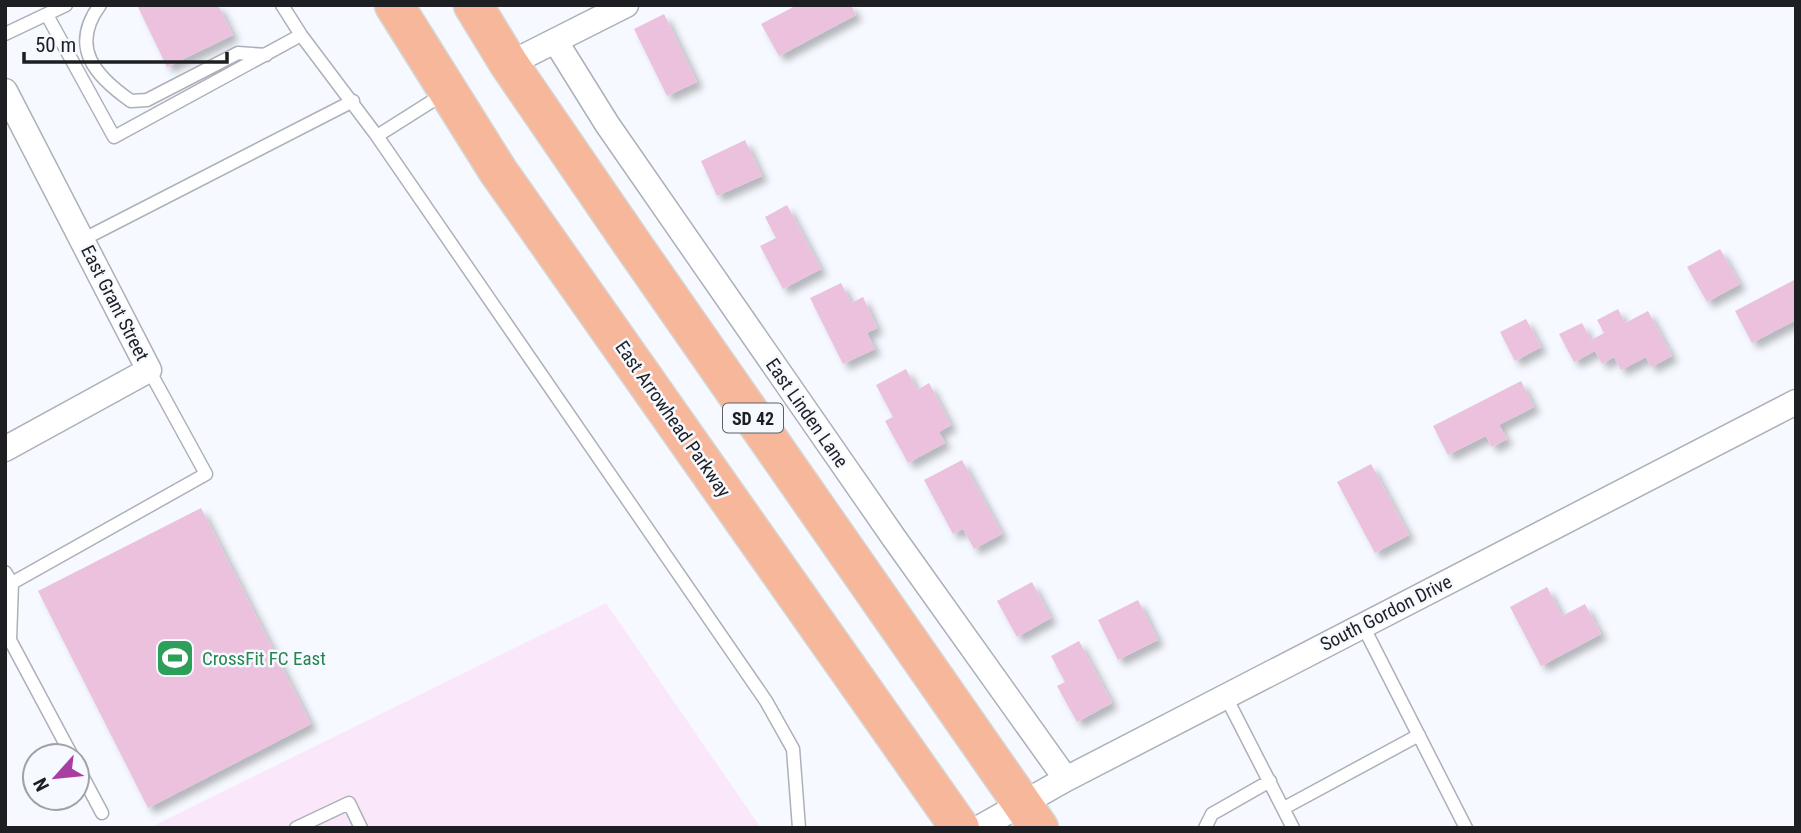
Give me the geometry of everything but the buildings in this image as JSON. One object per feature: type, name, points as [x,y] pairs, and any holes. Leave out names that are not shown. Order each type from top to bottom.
[{"type":"main road","name":"East Arrowhead Parkway","points":[[394,5],[505,182],[960,828]]},
{"type":"main road","name":"SD 42","points":[[473,5],[509,64],[1030,816]]},
{"type":"street","points":[[509,64],[556,42],[612,8]]},
{"type":"street","name":"East Linden Lane","points":[[556,42],[607,124],[894,538],[1066,779]]},
{"type":"street","name":"East Grant Street","points":[[5,91],[149,370],[5,449]]},
{"type":"street","name":"South Gordon Drive","points":[[979,828],[1030,816],[1066,779],[1796,402]]},
{"type":"lane","points":[[5,34],[66,5]]},
{"type":"lane","points":[[100,5],[86,29],[89,62],[106,84],[131,101],[147,100],[238,53],[265,55]]},
{"type":"lane","points":[[282,5],[301,35],[353,101],[766,701],[793,749],[799,828]]},
{"type":"lane","points":[[47,15],[114,137],[301,35]]},
{"type":"lane","points":[[377,136],[448,90]]},
{"type":"lane","points":[[82,240],[353,101]]},
{"type":"lane","points":[[64,742],[7,641],[8,578],[206,474],[149,370]]},
{"type":"lane","points":[[1363,626],[1466,828]]},
{"type":"lane","points":[[1226,696],[1293,828]]},
{"type":"lane","points":[[1284,808],[1419,735]]},
{"type":"lane","points":[[1205,828],[1212,814],[1270,781]]},
{"type":"lane","points":[[91,792],[102,813]]},
{"type":"lane","points":[[296,828],[349,803],[361,828]]},
{"type":"shaded area","points":[[606,603],[761,828],[149,828]]},
{"type":"place","name":"CrossFit FC East","points":[[175,658]]}]
